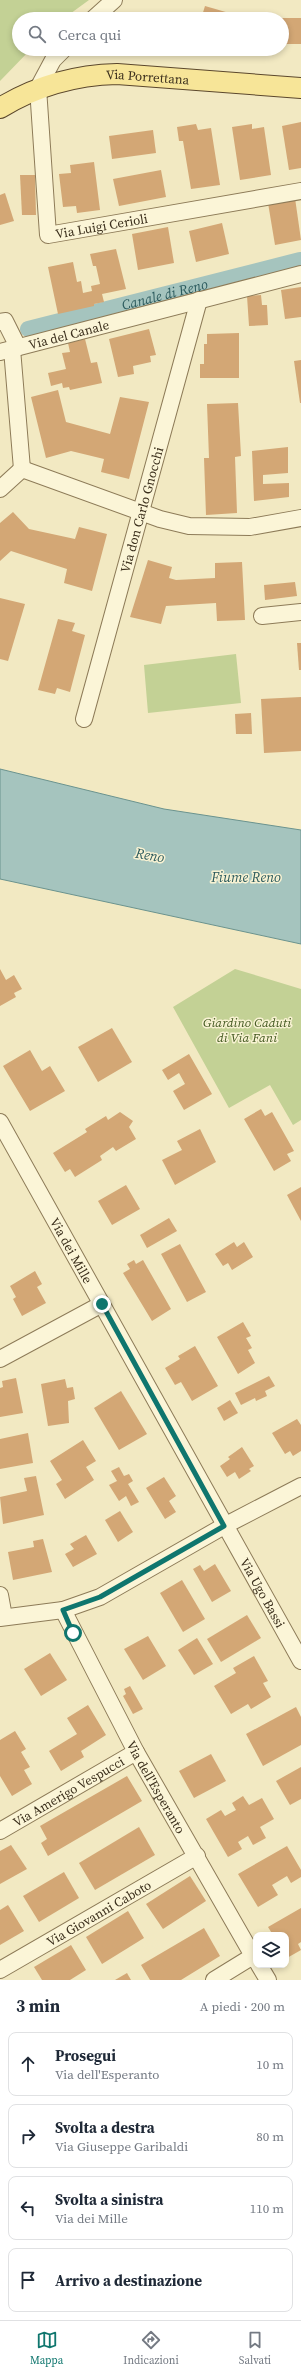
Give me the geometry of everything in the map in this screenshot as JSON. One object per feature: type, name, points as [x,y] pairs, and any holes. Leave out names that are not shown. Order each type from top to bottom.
[{"type":"main road","name":"Via Porrettana","points":[[0,108],[38,88],[74,78],[117,74],[301,88]]},
{"type":"street","points":[[101,12],[114,0]]},
{"type":"street","points":[[38,88],[53,60],[57,56]]},
{"type":"street","name":"Via Luigi Cerioli","points":[[38,88],[48,235],[301,191]]},
{"type":"street","name":"Via del Canale","points":[[10,350],[301,274]]},
{"type":"street","name":"Via don Carlo Gnocchi","points":[[84,719],[199,300]]},
{"type":"street","points":[[0,322],[5,321],[10,350],[22,469]]},
{"type":"street","points":[[22,469],[142,512],[189,526],[250,527],[301,518]]},
{"type":"street","points":[[0,489],[22,469]]},
{"type":"street","points":[[262,616],[301,612]]},
{"type":"street","name":"Via dei Mille","points":[[0,1122],[224,1526]]},
{"type":"street","points":[[0,1359],[102,1304]]},
{"type":"street","points":[[0,1595],[2,1617],[63,1610],[100,1597],[224,1526],[301,1486]]},
{"type":"street","name":"Via Ugo Bassi","points":[[224,1526],[301,1661]]},
{"type":"street","name":"Via dell'Esperanto","points":[[63,1610],[136,1752],[253,1956]]},
{"type":"street","name":"Via Amerigo Vespucci","points":[[0,1831],[136,1752]]},
{"type":"street","name":"Via Giovanni Caboto","points":[[0,1970],[197,1856]]},
{"type":"street","points":[[214,1980],[253,1962]]},
{"type":"street","name":"Via dell'Esperanto","points":[[260,1968],[268,1980]]},
{"type":"green space","points":[[0,0],[89,0],[73,12],[12,12],[12,56],[24,56],[0,81]]},
{"type":"green space","points":[[236,654],[241,703],[148,713],[144,665]]},
{"type":"green space","name":"Giardino Caduti di Via Fani","points":[[235,969],[301,989],[301,1120],[293,1125],[270,1085],[229,1108],[173,1007]]},
{"type":"water","name":"Fiume Reno","points":[[0,769],[164,809],[301,830],[301,944],[0,879]]},
{"type":"building","points":[[205,6],[226,12],[203,12]]},
{"type":"building","points":[[289,18],[301,18],[301,44],[289,44]]},
{"type":"building","points":[[301,122],[301,168],[289,170],[282,126]]},
{"type":"building","points":[[196,124],[198,130],[211,128],[220,185],[191,189],[183,141],[179,141],[177,127]]},
{"type":"building","points":[[252,124],[252,129],[264,127],[271,175],[240,180],[232,127]]},
{"type":"building","points":[[153,130],[156,153],[112,159],[109,136]]},
{"type":"building","points":[[94,162],[100,210],[77,213],[76,206],[63,207],[59,174],[71,173],[70,165]]},
{"type":"building","points":[[161,170],[166,197],[119,206],[113,179]]},
{"type":"building","points":[[20,175],[35,175],[36,215],[22,215]]},
{"type":"building","points":[[5,193],[14,221],[0,225],[0,195]]},
{"type":"building","points":[[295,198],[301,240],[275,245],[268,203]]},
{"type":"building","points":[[222,223],[229,254],[196,262],[189,231]]},
{"type":"building","points":[[168,227],[174,263],[138,270],[132,234]]},
{"type":"building","points":[[116,249],[126,289],[102,294],[104,302],[94,304],[94,306],[58,314],[48,267],[73,262],[77,282],[81,281],[83,293],[92,291],[91,286],[100,284],[96,266],[93,266],[90,254]]},
{"type":"building","points":[[301,287],[301,317],[285,319],[281,290]]},
{"type":"building","points":[[261,295],[262,305],[267,305],[268,325],[249,326],[247,296]]},
{"type":"building","points":[[149,329],[156,355],[150,356],[151,362],[133,366],[134,374],[118,377],[109,339]]},
{"type":"building","points":[[239,333],[239,378],[200,378],[200,364],[204,364],[204,344],[207,344],[207,334]]},
{"type":"building","points":[[85,339],[91,363],[97,362],[102,383],[70,390],[69,387],[63,388],[62,383],[51,386],[48,373],[66,369],[62,353],[70,352],[68,343]]},
{"type":"building","points":[[301,360],[301,403],[300,403],[294,361]]},
{"type":"building","points":[[58,390],[66,422],[110,434],[120,397],[149,402],[129,479],[101,472],[104,459],[71,451],[46,458],[31,397]]},
{"type":"building","points":[[238,403],[241,456],[235,457],[237,513],[206,515],[204,458],[209,458],[207,404]]},
{"type":"building","points":[[288,447],[288,473],[263,475],[263,484],[289,483],[289,497],[254,501],[252,451]]},
{"type":"building","points":[[13,512],[29,529],[75,539],[79,527],[107,534],[92,591],[64,583],[67,569],[11,551],[0,561],[0,523]]},
{"type":"building","points":[[148,560],[172,567],[169,578],[176,580],[215,578],[215,563],[242,562],[245,620],[217,621],[216,603],[166,606],[161,624],[130,617]]},
{"type":"building","points":[[295,582],[297,596],[265,600],[264,585]]},
{"type":"building","points":[[0,598],[25,604],[8,661],[0,659]]},
{"type":"building","points":[[58,619],[75,623],[72,631],[85,635],[70,692],[57,688],[55,694],[38,690]]},
{"type":"building","points":[[297,643],[301,643],[301,670],[299,670]]},
{"type":"building","points":[[301,697],[301,751],[264,753],[261,699]]},
{"type":"building","points":[[251,713],[252,734],[236,734],[235,714]]},
{"type":"building","points":[[0,969],[6,980],[14,975],[22,989],[14,993],[16,997],[0,1006]]},
{"type":"building","points":[[112,1028],[132,1062],[98,1082],[78,1047]]},
{"type":"building","points":[[30,1050],[42,1071],[50,1066],[65,1091],[30,1111],[3,1066]]},
{"type":"building","points":[[189,1054],[212,1094],[184,1110],[173,1091],[185,1084],[179,1073],[168,1080],[162,1070]]},
{"type":"building","points":[[261,1109],[265,1116],[272,1112],[294,1151],[287,1154],[291,1161],[274,1171],[244,1119]]},
{"type":"building","points":[[120,1112],[133,1121],[129,1127],[136,1139],[116,1151],[113,1147],[100,1156],[102,1160],[75,1177],[70,1169],[65,1172],[53,1153],[87,1132],[85,1129],[106,1116],[108,1120]]},
{"type":"building","points":[[200,1129],[216,1162],[175,1185],[162,1160],[182,1150],[177,1141]]},
{"type":"building","points":[[126,1185],[140,1209],[112,1225],[98,1201]]},
{"type":"building","points":[[301,1187],[301,1221],[287,1195]]},
{"type":"building","points":[[169,1218],[177,1231],[147,1248],[140,1235]]},
{"type":"building","points":[[234,1242],[237,1247],[244,1242],[253,1257],[232,1270],[228,1263],[223,1266],[215,1254]]},
{"type":"building","points":[[180,1244],[206,1292],[187,1302],[161,1254]]},
{"type":"building","points":[[134,1260],[136,1264],[143,1260],[171,1309],[152,1321],[123,1273],[130,1269],[127,1264]]},
{"type":"building","points":[[35,1271],[42,1284],[37,1287],[46,1303],[22,1316],[13,1299],[16,1297],[10,1286]]},
{"type":"building","points":[[243,1322],[251,1336],[246,1338],[252,1348],[248,1350],[255,1363],[238,1374],[217,1337]]},
{"type":"building","points":[[195,1346],[218,1386],[192,1401],[181,1382],[175,1385],[165,1368],[180,1359],[178,1356]]},
{"type":"building","points":[[269,1376],[275,1386],[265,1391],[267,1396],[256,1401],[255,1398],[241,1405],[235,1393]]},
{"type":"building","points":[[16,1378],[23,1413],[0,1417],[0,1388],[3,1387],[2,1381]]},
{"type":"building","points":[[65,1379],[67,1388],[73,1387],[75,1399],[68,1401],[69,1423],[48,1426],[41,1384]]},
{"type":"building","points":[[121,1391],[147,1434],[119,1450],[94,1408]]},
{"type":"building","points":[[230,1400],[238,1413],[224,1421],[217,1408]]},
{"type":"building","points":[[297,1419],[301,1425],[301,1451],[293,1456],[290,1451],[285,1454],[272,1433]]},
{"type":"building","points":[[28,1433],[33,1463],[0,1469],[0,1439]]},
{"type":"building","points":[[83,1440],[96,1461],[86,1467],[94,1480],[65,1499],[56,1484],[62,1480],[50,1461]]},
{"type":"building","points":[[242,1447],[254,1466],[249,1469],[251,1471],[239,1479],[235,1472],[227,1477],[220,1466],[230,1459],[228,1457]]},
{"type":"building","points":[[119,1467],[124,1476],[129,1474],[133,1481],[128,1484],[139,1502],[131,1506],[126,1496],[119,1501],[109,1485],[117,1481],[111,1471]]},
{"type":"building","points":[[36,1476],[44,1515],[3,1524],[0,1497],[27,1491],[24,1478]]},
{"type":"building","points":[[164,1477],[176,1496],[169,1501],[176,1512],[165,1519],[146,1488]]},
{"type":"building","points":[[120,1511],[133,1532],[118,1542],[105,1520]]},
{"type":"building","points":[[86,1535],[97,1554],[73,1567],[65,1554],[74,1549],[70,1544]]},
{"type":"building","points":[[43,1539],[52,1572],[13,1580],[8,1552],[34,1547],[33,1541]]},
{"type":"building","points":[[215,1564],[231,1591],[212,1602],[193,1569],[200,1565],[204,1571]]},
{"type":"building","points":[[182,1580],[205,1619],[183,1632],[160,1593]]},
{"type":"building","points":[[247,1615],[261,1638],[221,1662],[207,1639]]},
{"type":"building","points":[[148,1636],[166,1666],[143,1680],[124,1649]]},
{"type":"building","points":[[197,1638],[213,1664],[194,1675],[178,1650]]},
{"type":"building","points":[[50,1653],[67,1680],[41,1696],[24,1669]]},
{"type":"building","points":[[254,1656],[268,1681],[263,1683],[271,1697],[251,1709],[248,1704],[231,1714],[214,1686],[236,1673],[233,1668]]},
{"type":"building","points":[[130,1686],[143,1709],[133,1714],[123,1696],[126,1694],[124,1689]]},
{"type":"building","points":[[88,1705],[106,1735],[81,1751],[84,1757],[61,1771],[49,1751],[77,1734],[67,1718]]},
{"type":"building","points":[[296,1707],[301,1717],[301,1745],[263,1766],[246,1734]]},
{"type":"building","points":[[15,1731],[26,1749],[21,1752],[30,1767],[24,1770],[32,1784],[12,1796],[0,1776],[0,1740]]},
{"type":"building","points":[[211,1754],[226,1781],[194,1798],[179,1771]]},
{"type":"building","points":[[301,1767],[301,1799],[290,1805],[276,1781]]},
{"type":"building","points":[[127,1776],[142,1801],[48,1856],[41,1843],[47,1839],[40,1826]]},
{"type":"building","points":[[243,1796],[249,1805],[262,1798],[274,1819],[260,1827],[266,1838],[253,1845],[248,1836],[238,1842],[242,1849],[228,1857],[206,1819],[221,1810],[225,1816],[236,1810],[232,1803]]},
{"type":"building","points":[[139,1827],[155,1855],[95,1890],[79,1863]]},
{"type":"building","points":[[11,1845],[27,1869],[0,1884],[0,1851]]},
{"type":"building","points":[[287,1846],[301,1870],[301,1877],[291,1883],[287,1876],[272,1885],[278,1895],[258,1907],[238,1874]]},
{"type":"building","points":[[64,1872],[79,1898],[39,1922],[23,1896]]},
{"type":"building","points":[[190,1876],[206,1901],[163,1929],[146,1904]]},
{"type":"building","points":[[8,1905],[24,1931],[0,1945],[0,1910]]},
{"type":"building","points":[[301,1908],[301,1942],[298,1944],[301,1950],[289,1957],[289,1932],[271,1932],[268,1927]]},
{"type":"building","points":[[128,1911],[144,1938],[102,1964],[86,1937]]},
{"type":"building","points":[[204,1928],[220,1956],[181,1980],[150,1980],[141,1965]]},
{"type":"building","points":[[71,1945],[86,1970],[70,1980],[42,1980],[34,1967]]},
{"type":"building","points":[[127,1973],[131,1980],[115,1980]]},
{"type":"waterway","name":"Canale di Reno","points":[[28,329],[300,260]]},
{"type":"route","points":[[73,1633],[63,1610],[100,1597],[224,1526],[102,1304]]},
{"type":"water label","name":"Reno","points":[[150,855]]}]
